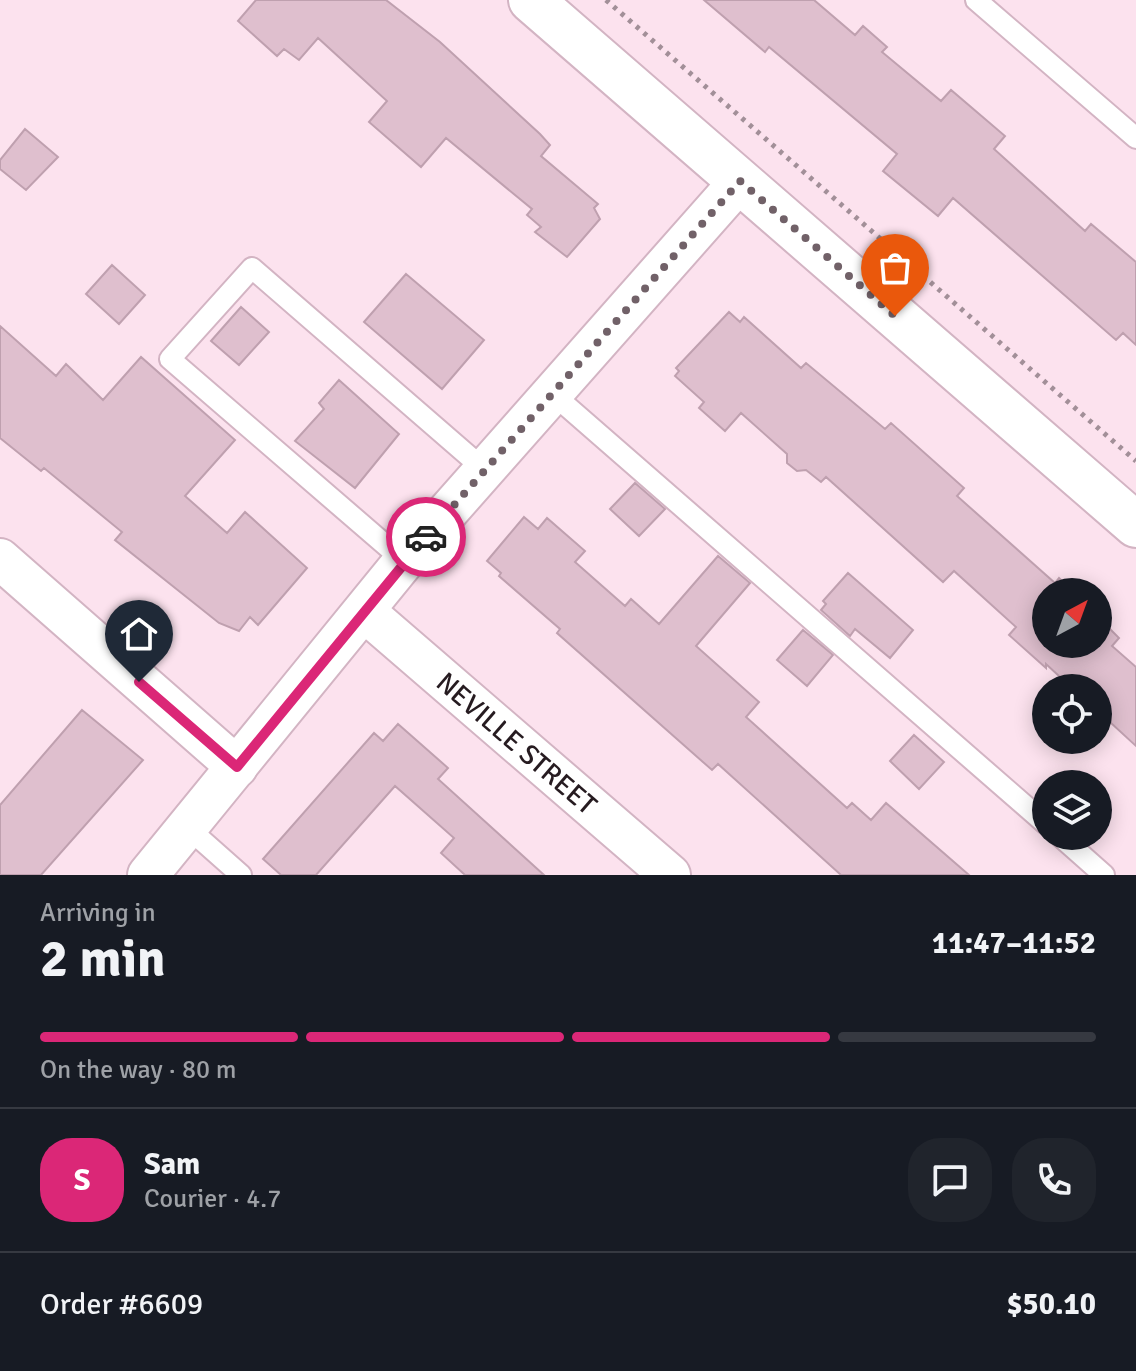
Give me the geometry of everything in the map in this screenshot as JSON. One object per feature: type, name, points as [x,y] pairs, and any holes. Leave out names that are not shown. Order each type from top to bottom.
[{"type":"street","points":[[531,0],[1136,525]]},
{"type":"street","points":[[148,875],[404,561],[554,395],[740,181]]},
{"type":"street","points":[[0,559],[237,767]]},
{"type":"street","name":"NEVILLE STREET","points":[[364,611],[670,875]]},
{"type":"lane","points":[[976,0],[1136,138]]},
{"type":"lane","points":[[404,561],[170,359],[252,268],[486,471]]},
{"type":"lane","points":[[554,395],[1032,812]]},
{"type":"lane","points":[[188,828],[241,875]]},
{"type":"lane","points":[[1076,850],[1104,875]]},
{"type":"path","points":[[606,0],[1136,461]]},
{"type":"building","points":[[256,0],[386,0],[440,42],[540,134],[550,145],[541,156],[598,204],[594,208],[600,219],[567,257],[535,232],[541,227],[527,215],[532,209],[446,138],[421,167],[369,122],[387,101],[318,38],[299,60],[284,49],[277,56],[238,21]]},
{"type":"building","points":[[704,0],[814,0],[855,35],[863,26],[887,47],[882,52],[941,101],[951,90],[1005,136],[994,149],[1085,231],[1091,224],[1136,262],[1136,345],[1123,333],[1116,340],[953,198],[938,216],[883,171],[897,154],[769,47],[765,52]]},
{"type":"building","points":[[25,129],[58,157],[26,190],[0,169],[0,160]]},
{"type":"building","points":[[112,265],[145,295],[119,324],[86,294]]},
{"type":"building","points":[[406,274],[484,340],[442,389],[364,322]]},
{"type":"building","points":[[241,307],[269,332],[239,365],[211,341]]},
{"type":"building","points":[[729,312],[740,322],[744,317],[801,368],[806,363],[885,429],[891,423],[964,488],[957,496],[1049,578],[1032,578],[1032,656],[1009,635],[1016,627],[954,571],[943,582],[826,477],[821,482],[806,470],[797,471],[787,463],[787,454],[741,413],[725,431],[699,408],[704,402],[675,376],[679,371],[676,368]]},
{"type":"building","points":[[0,326],[56,376],[66,364],[103,400],[141,357],[235,440],[185,496],[227,533],[245,512],[307,568],[258,625],[250,617],[239,631],[219,623],[115,540],[122,532],[44,468],[41,471],[0,438]]},
{"type":"building","points":[[339,380],[399,434],[355,488],[295,441],[324,409],[319,403]]},
{"type":"building","points":[[635,483],[665,509],[639,536],[610,509]]},
{"type":"building","points":[[524,517],[538,529],[547,518],[585,551],[575,562],[625,606],[631,599],[659,624],[718,556],[750,583],[696,646],[759,702],[746,717],[847,808],[852,803],[871,820],[886,803],[969,875],[841,875],[718,764],[712,770],[557,633],[560,629],[499,576],[501,573],[487,561]]},
{"type":"building","points":[[848,573],[913,630],[890,658],[855,629],[850,636],[821,610],[826,604],[823,601]]},
{"type":"building","points":[[803,630],[833,655],[807,686],[777,660]]},
{"type":"building","points":[[1112,631],[1119,638],[1112,646]]},
{"type":"building","points":[[1112,646],[1136,667],[1136,746],[1112,724],[1112,674],[1057,674],[1046,664],[1046,668],[1035,658],[1112,658]]},
{"type":"building","points":[[82,710],[143,760],[41,875],[0,875],[0,805]]},
{"type":"building","points":[[398,724],[448,768],[438,779],[544,875],[465,875],[441,853],[454,838],[395,786],[316,875],[281,875],[263,859],[374,733],[383,741]]},
{"type":"building","points":[[914,735],[944,762],[919,789],[890,761]]},
{"type":"way so far","points":[[426,537],[740,181],[895,316]]},
{"type":"route","points":[[139,682],[237,767],[426,537]]}]
